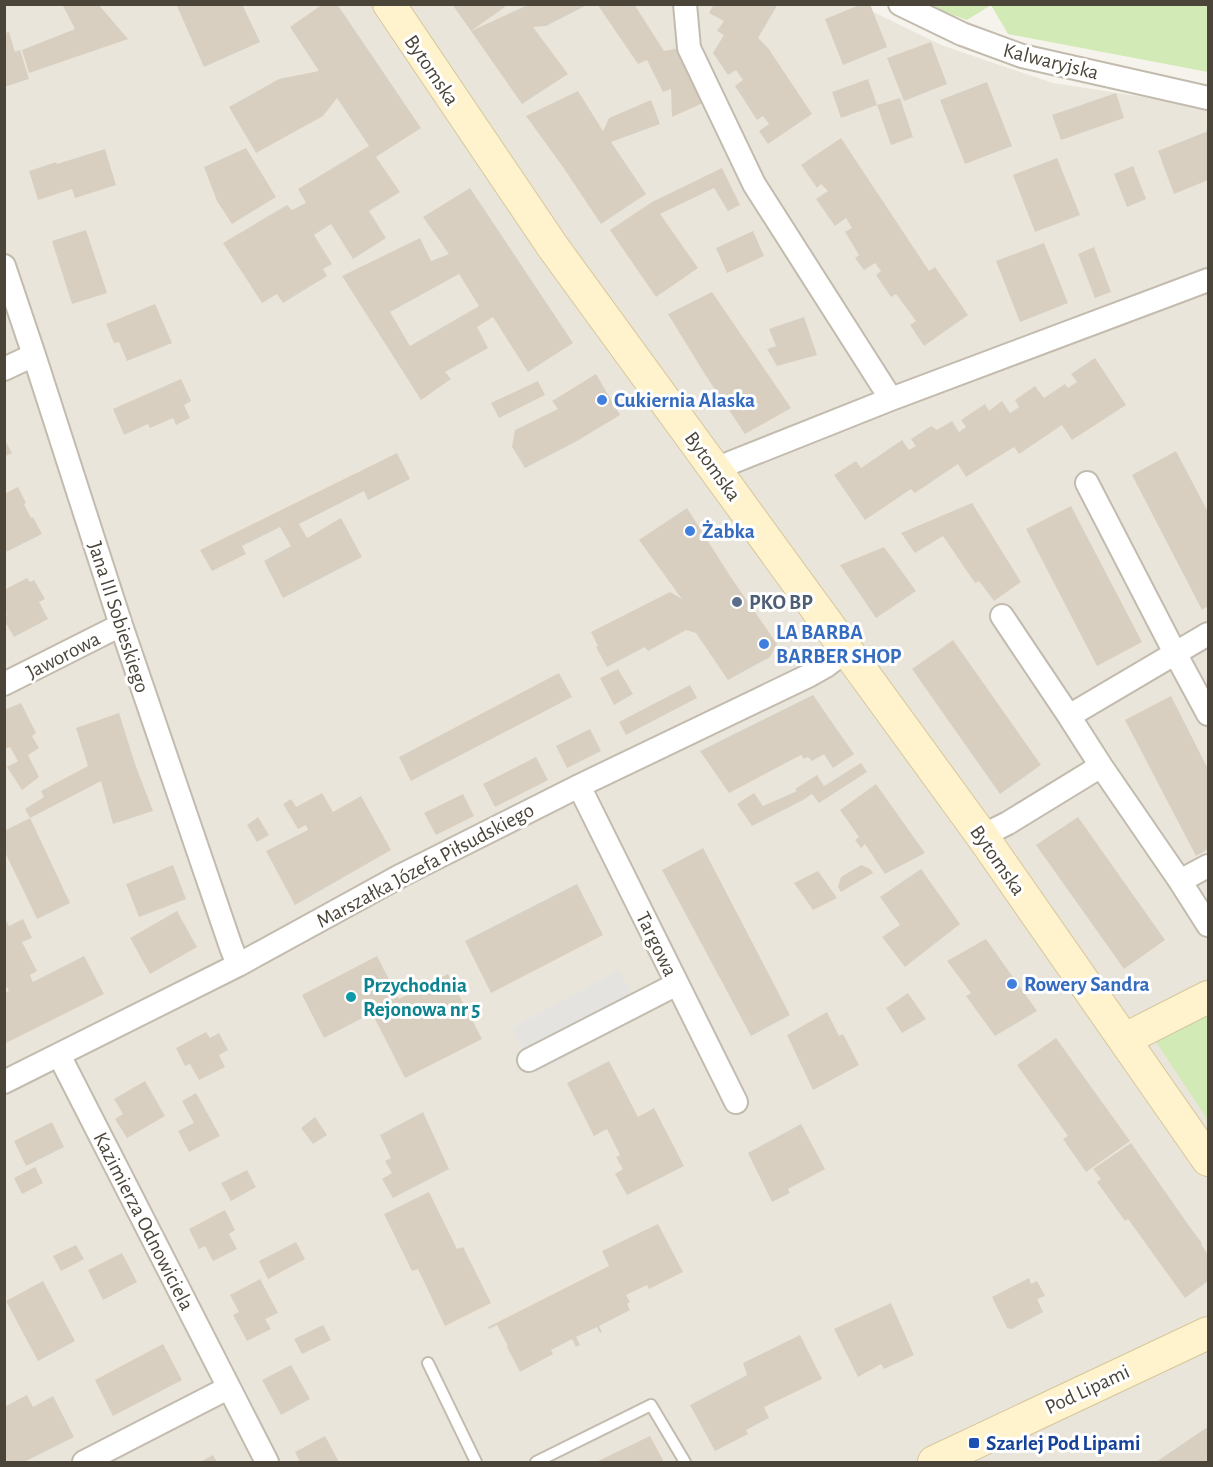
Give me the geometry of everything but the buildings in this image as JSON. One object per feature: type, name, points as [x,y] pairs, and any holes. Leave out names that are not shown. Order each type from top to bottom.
[{"type":"street","name":"Bytomska","points":[[389,4],[553,247],[982,836],[1209,1160]]},
{"type":"street","points":[[685,4],[689,48],[754,184],[891,399]]},
{"type":"street","name":"Kalwaryjska","points":[[900,4],[962,34],[1022,56],[1209,98]]},
{"type":"street","name":"Jana III Sobieskiego","points":[[4,266],[121,625],[238,965]]},
{"type":"street","points":[[715,469],[891,399],[1209,280]]},
{"type":"street","points":[[4,369],[34,355]]},
{"type":"street","points":[[1087,483],[1209,714]]},
{"type":"street","points":[[1002,616],[1209,925]]},
{"type":"street","name":"Jaworowa","points":[[4,684],[121,625]]},
{"type":"street","points":[[1069,716],[1209,634]]},
{"type":"street","name":"Marszałka Józefa Piłsudskiego","points":[[4,1083],[238,965],[402,875],[579,786],[810,675],[847,650]]},
{"type":"street","points":[[982,836],[1008,823],[1101,766]]},
{"type":"street","name":"Targowa","points":[[579,786],[736,1102]]},
{"type":"street","points":[[1180,881],[1209,866]]},
{"type":"street","points":[[529,1060],[677,984]]},
{"type":"street","points":[[1125,1040],[1209,998]]},
{"type":"street","name":"Kazimierza Odnowiciela","points":[[59,1055],[267,1462]]},
{"type":"street","name":"Pod Lipami","points":[[934,1462],[1209,1333]]},
{"type":"street","points":[[84,1462],[228,1388]]},
{"type":"lane","points":[[428,1364],[476,1462]]},
{"type":"lane","points":[[536,1462],[651,1405],[685,1462]]},
{"type":"shaded area","points":[[5,5],[859,5],[941,45],[1053,83],[1208,107],[1208,1462],[5,1462]]},
{"type":"shaded area","points":[[619,970],[643,1015],[537,1073],[512,1028]]},
{"type":"green space","points":[[933,5],[991,5],[967,20]]},
{"type":"green space","points":[[991,5],[1208,5],[1208,72],[1008,34]]},
{"type":"green space","points":[[1208,1015],[1208,1120],[1156,1042]]},
{"type":"place","name":"Cukiernia Alaska","points":[[602,400]]},
{"type":"place","name":"Żabka","points":[[690,531]]},
{"type":"place","name":"PKO BP","points":[[737,602]]},
{"type":"place","name":"LA BARBA BARBER SHOP","points":[[764,644]]},
{"type":"place","name":"Rowery Sandra","points":[[1012,984]]},
{"type":"place","name":"Przychodnia Rejonowa nr 5","points":[[351,997]]},
{"type":"place","name":"Szarlej Pod Lipami","points":[[974,1443]]}]
